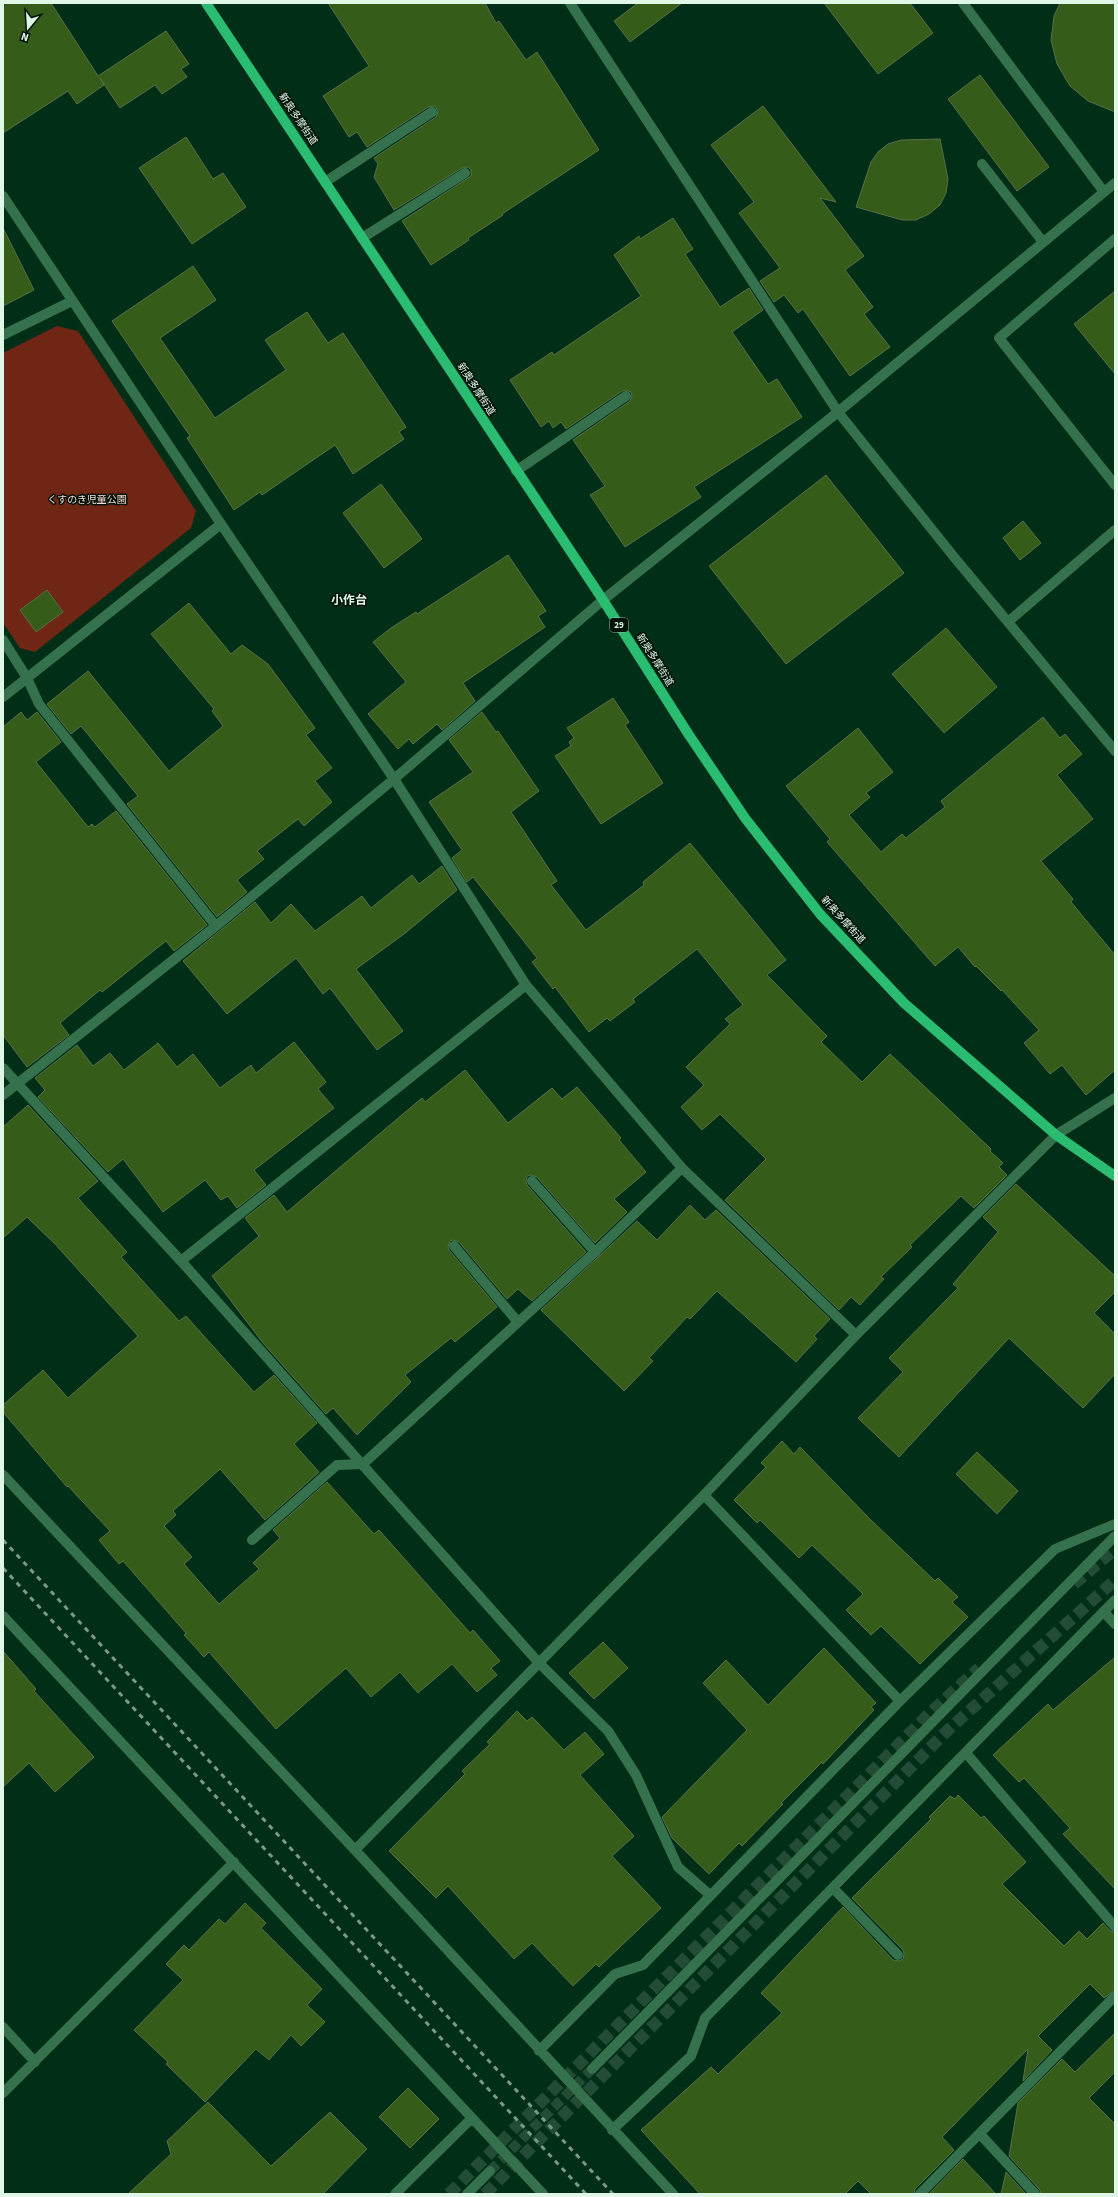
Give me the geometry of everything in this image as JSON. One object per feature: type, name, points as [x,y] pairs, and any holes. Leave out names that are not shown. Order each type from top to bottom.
[{"type":"main road","name":"新奥多摩街道","points":[[206,3],[603,600],[689,735],[745,818],[820,914],[904,1003],[1056,1136],[1115,1176]]},
{"type":"street","points":[[570,3],[838,412],[954,557],[1009,621],[1115,751]]},
{"type":"street","points":[[963,3],[1104,192]]},
{"type":"street","points":[[325,182],[432,112]]},
{"type":"street","points":[[982,164],[1043,242]]},
{"type":"street","points":[[362,238],[465,173]]},
{"type":"street","points":[[3,1095],[216,926],[394,779],[603,600],[838,412],[1115,183]]},
{"type":"street","points":[[3,196],[221,524],[394,779],[526,985],[682,1168],[856,1335]]},
{"type":"street","points":[[1115,239],[999,338],[1115,485]]},
{"type":"street","points":[[3,335],[72,301]]},
{"type":"street","points":[[516,471],[626,396]]},
{"type":"street","points":[[3,697],[221,524]]},
{"type":"street","points":[[1009,621],[1115,530]]},
{"type":"street","points":[[3,640],[27,678],[39,704],[216,926]]},
{"type":"street","points":[[181,1261],[526,985]]},
{"type":"street","points":[[3,1068],[181,1261],[539,1663],[608,1731],[636,1775],[678,1866],[710,1895]]},
{"type":"street","points":[[355,1850],[704,1495],[856,1335],[1056,1136],[1115,1098]]},
{"type":"street","points":[[252,1540],[337,1465],[363,1464],[517,1321],[595,1252],[682,1168]]},
{"type":"street","points":[[532,1181],[595,1252]]},
{"type":"street","points":[[454,1246],[517,1321]]},
{"type":"street","points":[[3,1475],[355,1850],[612,2130],[673,2194]]},
{"type":"street","points":[[704,1495],[900,1701]]},
{"type":"street","points":[[539,2051],[615,1974],[643,1965],[900,1701],[1055,1549],[1115,1524]]},
{"type":"street","points":[[592,2069],[1115,1536]]},
{"type":"street","points":[[612,2130],[690,2056],[705,2018],[1115,1600]]},
{"type":"street","points":[[1104,1612],[1115,1624]]},
{"type":"street","points":[[3,1616],[543,2194]]},
{"type":"street","points":[[966,1753],[1115,1927]]},
{"type":"street","points":[[3,2093],[234,1862]]},
{"type":"street","points":[[833,1888],[898,1955]]},
{"type":"street","points":[[920,2194],[1115,1996]]},
{"type":"street","points":[[3,2027],[35,2062]]},
{"type":"street","points":[[396,2194],[472,2118]]},
{"type":"street","points":[[980,2134],[1035,2194]]},
{"type":"street","points":[[467,2194],[490,2171]]},
{"type":"green space","name":"くすのき児童公園","points":[[57,326],[78,331],[196,511],[191,528],[35,652],[20,648],[3,623],[3,353]]},
{"type":"building","points":[[3,3],[51,3],[98,76],[166,31],[189,64],[181,69],[187,77],[162,94],[155,85],[120,108],[100,78],[104,85],[77,104],[68,91],[3,133]]},
{"type":"building","points":[[328,3],[485,3],[496,23],[499,21],[526,60],[537,52],[599,150],[502,214],[503,215],[468,238],[469,240],[431,265],[402,221],[471,176],[471,170],[468,167],[462,168],[394,210],[374,177],[378,164],[374,158],[436,117],[438,111],[435,106],[428,107],[367,147],[357,132],[349,137],[323,96],[369,66]]},
{"type":"building","points":[[638,3],[682,3],[630,42],[614,21]]},
{"type":"building","points":[[824,3],[910,3],[933,33],[878,74]]},
{"type":"building","points":[[1060,3],[1115,3],[1115,112],[1088,101],[1070,86],[1057,64],[1051,40],[1054,16]]},
{"type":"building","points":[[980,75],[1049,167],[1017,191],[948,99]]},
{"type":"building","points":[[763,106],[836,202],[820,198],[864,256],[845,270],[873,307],[864,314],[890,347],[850,376],[803,309],[798,313],[784,295],[774,302],[760,281],[780,268],[739,213],[754,202],[711,145]]},
{"type":"building","points":[[186,137],[213,179],[223,173],[246,207],[192,244],[139,168]]},
{"type":"building","points":[[940,139],[948,179],[946,193],[940,205],[929,214],[916,220],[902,220],[856,207],[871,162],[878,152],[888,144],[901,140]]},
{"type":"building","points":[[673,218],[693,249],[685,254],[720,307],[749,288],[763,310],[732,332],[768,384],[777,379],[802,417],[694,487],[701,497],[625,547],[590,495],[605,486],[573,440],[630,401],[632,396],[631,392],[626,390],[622,391],[566,429],[561,422],[553,428],[549,421],[541,427],[510,380],[552,352],[554,355],[641,296],[614,255],[639,236],[640,239]]},
{"type":"building","points":[[3,228],[34,290],[3,306]]},
{"type":"building","points":[[193,266],[216,300],[160,338],[215,418],[286,370],[265,340],[307,312],[328,343],[343,333],[406,427],[399,432],[404,439],[353,474],[335,445],[262,495],[260,492],[234,510],[187,438],[190,436],[112,321]]},
{"type":"building","points":[[1115,291],[1115,374],[1074,324]]},
{"type":"building","points":[[826,475],[904,573],[786,664],[709,566]]},
{"type":"building","points":[[381,484],[422,539],[384,568],[343,513]]},
{"type":"building","points":[[1023,521],[1041,543],[1020,560],[1003,538]]},
{"type":"building","points":[[508,555],[546,611],[538,616],[545,627],[463,683],[475,701],[442,730],[437,724],[413,744],[409,739],[398,749],[368,714],[406,682],[373,642],[391,628],[416,612],[417,614]]},
{"type":"building","points":[[47,590],[63,612],[36,632],[20,610]]},
{"type":"building","points":[[189,603],[231,654],[242,645],[268,664],[315,728],[306,735],[332,768],[315,781],[332,802],[304,826],[298,819],[257,851],[264,859],[237,880],[247,892],[217,917],[127,804],[138,796],[81,726],[71,734],[47,704],[88,671],[169,771],[223,726],[212,711],[214,709],[151,634]]},
{"type":"building","points":[[946,628],[997,687],[944,733],[892,674]]},
{"type":"building","points":[[613,698],[629,722],[625,725],[663,783],[601,824],[555,756],[571,746],[569,742],[574,738],[567,728]]},
{"type":"building","points":[[21,712],[27,720],[37,712],[61,742],[36,762],[88,827],[92,824],[95,827],[116,811],[207,925],[174,951],[166,941],[102,992],[100,990],[60,1023],[69,1035],[27,1067],[3,1035],[3,727]]},
{"type":"building","points":[[482,712],[496,732],[498,731],[539,791],[511,812],[557,881],[551,885],[586,930],[644,885],[643,882],[690,843],[786,960],[767,975],[827,1036],[821,1042],[862,1082],[890,1054],[991,1149],[990,1151],[1003,1163],[999,1167],[1007,1175],[974,1208],[961,1196],[910,1245],[912,1247],[881,1277],[884,1279],[860,1305],[851,1297],[839,1310],[725,1200],[766,1159],[720,1114],[702,1130],[681,1107],[704,1085],[686,1067],[730,1024],[725,1019],[743,1005],[697,949],[633,999],[635,1002],[610,1021],[607,1018],[589,1032],[555,987],[553,989],[532,962],[537,958],[473,877],[467,882],[452,858],[462,850],[429,802],[473,772],[449,740]]},
{"type":"building","points":[[1043,717],[1060,738],[1065,734],[1082,754],[1057,775],[1093,819],[1041,861],[1073,899],[1071,902],[1115,955],[1115,1070],[1086,1095],[1062,1065],[1050,1074],[1024,1043],[1039,1030],[1002,990],[1001,991],[976,966],[975,967],[958,947],[935,966],[827,842],[830,839],[786,786],[858,728],[893,772],[866,793],[870,797],[849,815],[881,852],[902,834],[906,838],[945,807],[941,801]]},
{"type":"building","points":[[442,866],[457,890],[404,934],[356,969],[403,1031],[377,1050],[330,988],[323,994],[296,958],[227,1014],[183,961],[255,902],[271,923],[291,904],[315,931],[362,896],[371,908],[412,875],[419,884]]},
{"type":"building","points":[[294,1042],[326,1082],[318,1089],[334,1108],[254,1170],[266,1185],[237,1208],[228,1196],[221,1200],[205,1180],[163,1212],[123,1159],[108,1172],[38,1097],[45,1090],[35,1078],[77,1045],[93,1066],[110,1053],[124,1070],[158,1043],[177,1067],[193,1054],[220,1088],[251,1065],[256,1073]]},
{"type":"building","points":[[465,1070],[508,1123],[552,1088],[562,1099],[577,1087],[621,1138],[619,1140],[646,1172],[614,1199],[627,1212],[595,1243],[537,1177],[531,1175],[527,1176],[527,1185],[586,1252],[532,1301],[518,1289],[507,1299],[459,1242],[453,1240],[450,1241],[448,1247],[449,1250],[497,1307],[455,1342],[451,1338],[405,1375],[411,1382],[357,1435],[333,1408],[326,1414],[263,1343],[212,1276],[259,1236],[245,1218],[274,1195],[287,1212],[422,1098],[425,1102]]},
{"type":"building","points":[[28,1105],[98,1181],[78,1198],[127,1252],[121,1257],[179,1321],[186,1316],[254,1392],[274,1375],[317,1423],[294,1444],[319,1472],[265,1520],[220,1469],[173,1511],[176,1515],[164,1526],[192,1557],[184,1564],[219,1604],[259,1569],[253,1563],[280,1538],[273,1530],[327,1482],[374,1534],[379,1530],[470,1633],[473,1630],[500,1661],[491,1668],[497,1675],[477,1692],[452,1664],[418,1693],[400,1672],[371,1697],[346,1668],[276,1729],[209,1652],[204,1657],[184,1635],[186,1633],[123,1561],[119,1564],[99,1540],[110,1531],[68,1486],[67,1487],[3,1412],[3,1405],[43,1370],[68,1398],[138,1336],[55,1244],[27,1217],[3,1238],[3,1127]]},
{"type":"building","points":[[1016,1184],[1115,1276],[1115,1292],[1094,1313],[1115,1334],[1115,1374],[1083,1408],[1009,1338],[899,1457],[858,1418],[903,1372],[889,1358],[958,1288],[953,1284],[998,1232],[983,1217]]},
{"type":"building","points":[[690,1205],[705,1220],[716,1210],[830,1319],[814,1336],[817,1339],[796,1362],[717,1291],[690,1319],[687,1317],[649,1358],[653,1361],[624,1391],[541,1310],[637,1221],[657,1240]]},
{"type":"building","points":[[782,1441],[794,1454],[800,1447],[871,1520],[935,1581],[938,1578],[958,1597],[952,1602],[968,1617],[920,1664],[881,1626],[871,1635],[846,1610],[863,1594],[812,1545],[799,1558],[760,1520],[757,1523],[734,1500],[766,1467],[761,1463]]},
{"type":"building","points":[[977,1452],[1018,1491],[997,1514],[956,1474]]},
{"type":"building","points":[[603,1642],[628,1668],[594,1699],[569,1673]]},
{"type":"building","points":[[824,1648],[876,1703],[871,1707],[874,1710],[823,1764],[822,1762],[781,1803],[783,1804],[742,1846],[739,1843],[709,1874],[672,1838],[662,1817],[747,1730],[703,1683],[726,1660],[768,1705]]},
{"type":"building","points":[[3,1651],[36,1689],[34,1691],[94,1757],[55,1792],[29,1763],[3,1787]]},
{"type":"building","points":[[1115,1657],[1115,1889],[1063,1834],[1070,1828],[1024,1778],[1019,1782],[993,1755],[1048,1704],[1053,1710]]},
{"type":"building","points":[[517,1711],[527,1721],[532,1717],[564,1750],[585,1732],[604,1754],[580,1775],[634,1836],[612,1856],[661,1908],[599,1967],[596,1964],[573,1986],[532,1943],[514,1959],[448,1886],[436,1898],[389,1851],[465,1774],[462,1771],[490,1744],[487,1742]]},
{"type":"building","points":[[958,1795],[981,1818],[984,1816],[1026,1862],[1002,1884],[1064,1946],[1079,1931],[1087,1939],[1103,1923],[1110,1931],[1115,1933],[1115,1990],[1104,1998],[1090,1984],[1038,2036],[1052,2050],[1023,2081],[1028,2049],[942,2137],[954,2150],[915,2189],[914,2194],[871,2194],[858,2181],[845,2194],[700,2194],[641,2130],[711,2067],[718,2074],[782,2013],[761,1993],[843,1907],[893,1960],[899,1961],[903,1959],[903,1950],[852,1898],[931,1819],[929,1817],[950,1796],[955,1799]]},
{"type":"building","points":[[245,1903],[266,1923],[261,1928],[322,1989],[307,2005],[325,2022],[301,2046],[291,2035],[269,2060],[256,2049],[205,2102],[166,2064],[168,2062],[134,2030],[183,1980],[166,1964],[184,1945],[189,1950],[219,1919],[225,1924]]},
{"type":"building","points":[[1115,2033],[1115,2072],[1089,2098],[1115,2124],[1115,2194],[1041,2194],[1040,2190],[1009,2156],[1018,2103],[1062,2059],[1075,2072]]},
{"type":"building","points":[[408,2088],[439,2119],[410,2148],[379,2117]]},
{"type":"building","points":[[208,2102],[271,2166],[330,2112],[367,2149],[323,2194],[128,2194],[171,2154],[167,2141]]},
{"type":"building","points":[[963,2159],[996,2194],[929,2194]]},
{"type":"building","points":[[1006,2172],[1026,2194],[1001,2194]]},
{"type":"tunnel","points":[[1074,1584],[1115,1549]]},
{"type":"tunnel","points":[[485,2194],[948,1730],[1115,1580]]},
{"type":"tunnel","points":[[449,2194],[930,1713],[979,1668]]},
{"type":"tunnel","points":[[490,2171],[592,2069]]},
{"type":"railway","points":[[3,1540],[613,2194]]},
{"type":"railway","points":[[3,1568],[586,2194]]},
{"type":"district","name":"小作台","points":[[349,600]]}]
